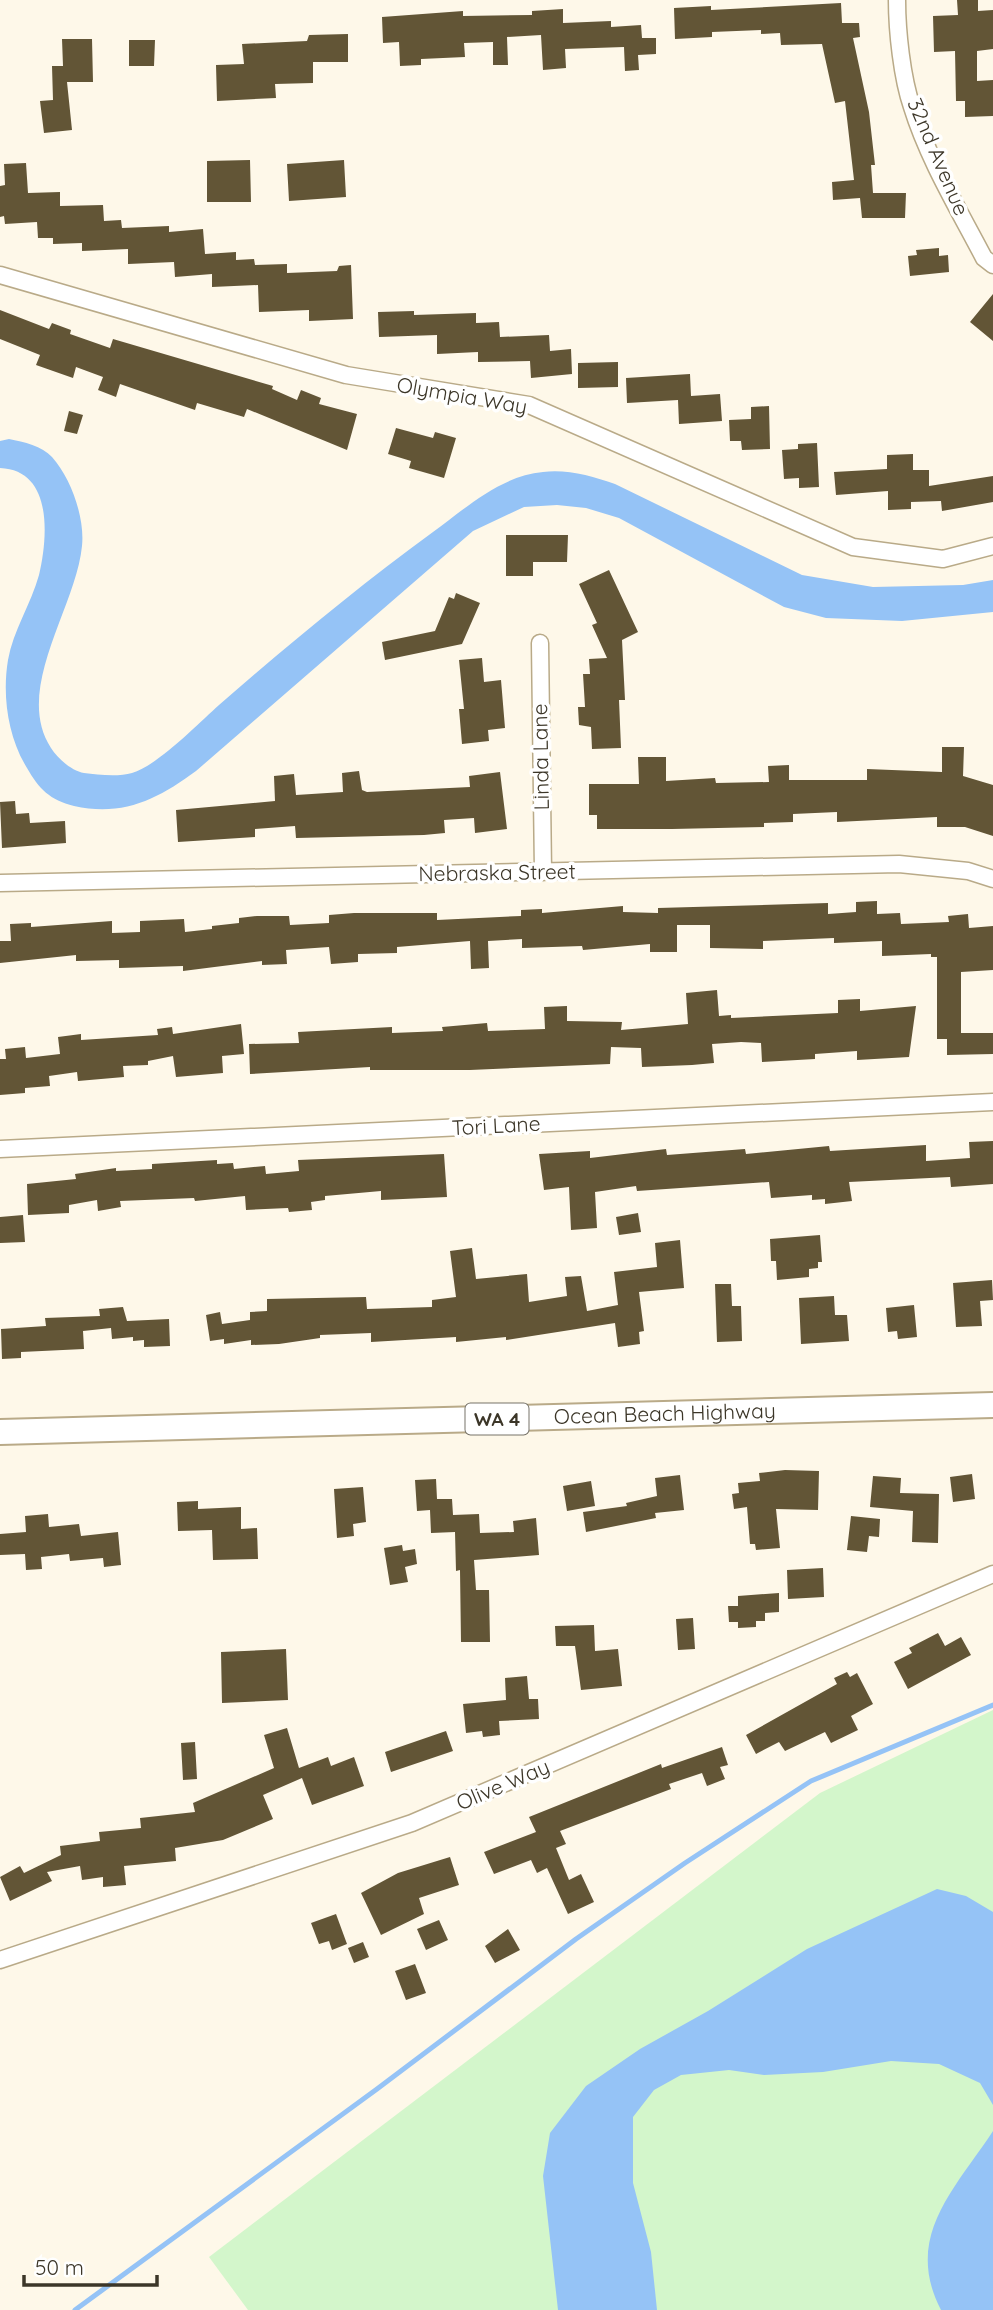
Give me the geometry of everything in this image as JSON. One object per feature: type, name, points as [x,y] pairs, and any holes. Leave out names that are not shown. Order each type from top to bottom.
[{"type":"main road","name":"Ocean Beach Highway","points":[[0,1432],[993,1405]]},
{"type":"street","name":"32nd Avenue","points":[[897,0],[897,18],[911,106],[952,197],[984,258],[993,265]]},
{"type":"street","name":"Olympia Way","points":[[0,275],[346,376],[529,405],[853,547],[943,559],[993,546]]},
{"type":"street","name":"Linda Lane","points":[[540,643],[543,872]]},
{"type":"street","name":"Nebraska Street","points":[[0,883],[899,864],[968,871],[993,879]]},
{"type":"street","name":"Tori Lane","points":[[0,1149],[993,1102]]},
{"type":"street","name":"Olive Way","points":[[0,1960],[412,1823],[993,1574]]},
{"type":"green space","points":[[993,1710],[993,2310],[248,2310],[209,2257],[820,1793]]},
{"type":"water","points":[[9,439],[38,447],[52,457],[71,487],[79,511],[82,546],[77,570],[50,648],[39,701],[41,725],[51,748],[66,764],[84,773],[127,774],[153,762],[324,616],[458,513],[498,486],[543,472],[570,472],[615,484],[802,575],[873,587],[963,585],[993,580],[993,612],[902,621],[826,618],[784,607],[619,518],[586,508],[557,505],[524,507],[473,531],[182,781],[154,797],[124,807],[92,809],[74,806],[52,797],[36,782],[20,756],[8,716],[8,660],[39,575],[45,525],[38,493],[30,480],[17,472],[0,468],[0,441]]},
{"type":"water","points":[[937,1889],[966,1896],[993,1912],[993,2105],[980,2083],[939,2064],[891,2061],[823,2072],[764,2075],[729,2070],[681,2075],[654,2090],[633,2117],[633,2183],[651,2252],[657,2310],[558,2310],[543,2176],[550,2133],[586,2086],[640,2049],[708,2011],[807,1949]]},
{"type":"water","points":[[993,2131],[993,2310],[941,2310],[931,2284],[928,2259],[931,2237],[938,2215],[950,2194]]},
{"type":"building","points":[[957,0],[978,0],[978,11],[993,10],[993,49],[977,51],[977,81],[993,80],[993,116],[965,117],[965,101],[956,101],[955,51],[934,52],[933,16],[958,15]]},
{"type":"building","points":[[841,3],[842,23],[859,23],[860,37],[853,38],[869,112],[875,165],[871,165],[873,193],[906,193],[905,218],[862,218],[860,198],[833,200],[832,182],[854,180],[845,101],[835,103],[822,44],[781,45],[780,33],[761,34],[761,30],[712,32],[712,37],[675,39],[674,8],[711,6],[711,10]]},
{"type":"building","points":[[563,9],[563,23],[611,21],[611,27],[641,25],[642,38],[656,38],[656,54],[638,55],[639,70],[625,71],[624,47],[565,49],[566,68],[543,70],[541,35],[507,37],[508,65],[493,65],[493,42],[464,43],[465,57],[421,59],[421,65],[400,66],[399,42],[383,43],[382,17],[463,11],[463,16],[532,15],[532,11]]},
{"type":"building","points":[[348,34],[348,62],[313,62],[313,83],[275,84],[276,98],[217,101],[216,65],[244,64],[242,44],[307,41],[309,35]]},
{"type":"building","points":[[62,39],[92,39],[93,82],[67,82],[72,130],[44,133],[40,101],[53,100],[52,66],[63,66]]},
{"type":"building","points":[[129,40],[155,40],[154,66],[129,66]]},
{"type":"building","points":[[250,160],[251,202],[207,202],[207,161]]},
{"type":"building","points":[[344,160],[346,197],[289,201],[287,164]]},
{"type":"building","points":[[26,163],[28,193],[60,192],[60,206],[103,205],[104,221],[121,220],[122,228],[169,226],[169,232],[203,229],[205,254],[236,252],[236,260],[254,259],[255,265],[287,264],[287,273],[337,271],[339,266],[351,265],[353,319],[309,321],[309,310],[259,312],[258,285],[212,287],[212,274],[175,277],[174,262],[128,264],[128,249],[82,251],[82,243],[53,244],[53,238],[38,238],[37,222],[5,224],[4,216],[0,217],[0,186],[5,185],[4,164]]},
{"type":"building","points":[[939,248],[939,256],[948,255],[949,272],[910,276],[908,256],[917,255],[916,250]]},
{"type":"building","points":[[993,294],[993,341],[970,322]]},
{"type":"building","points":[[0,310],[49,329],[52,323],[71,330],[70,334],[110,348],[113,339],[273,386],[272,389],[297,400],[301,390],[321,398],[319,404],[357,414],[347,450],[247,409],[244,417],[197,403],[195,410],[120,384],[116,397],[98,390],[103,377],[76,367],[73,378],[36,365],[40,355],[0,339]]},
{"type":"building","points":[[414,311],[414,315],[476,313],[476,323],[499,322],[500,337],[549,335],[550,351],[571,349],[572,374],[531,378],[530,361],[478,362],[478,352],[437,354],[437,335],[379,337],[378,312]]},
{"type":"building","points":[[618,362],[618,387],[578,388],[578,363]]},
{"type":"building","points":[[690,374],[691,396],[720,394],[722,421],[679,424],[678,400],[627,403],[626,378]]},
{"type":"building","points":[[769,406],[770,449],[742,450],[741,441],[730,441],[729,420],[751,419],[751,407]]},
{"type":"building","points":[[69,411],[83,415],[77,434],[64,431]]},
{"type":"building","points":[[396,428],[433,438],[435,432],[456,438],[444,478],[409,468],[411,461],[388,454]]},
{"type":"building","points":[[817,443],[819,487],[799,488],[799,478],[784,479],[782,450],[798,449],[798,444]]},
{"type":"building","points":[[913,454],[913,470],[929,470],[929,486],[993,476],[993,502],[942,511],[941,501],[911,502],[911,509],[888,510],[888,491],[836,495],[834,472],[887,469],[887,455]]},
{"type":"building","points":[[506,535],[568,535],[567,562],[533,562],[533,576],[506,576]]},
{"type":"building","points":[[609,570],[638,632],[622,640],[625,700],[619,700],[621,748],[592,749],[591,727],[579,725],[578,707],[585,707],[583,674],[590,674],[589,659],[607,658],[592,625],[597,623],[579,584]]},
{"type":"building","points":[[456,593],[480,603],[462,644],[385,660],[382,642],[435,631],[449,597],[454,599]]},
{"type":"building","points":[[482,658],[484,682],[501,680],[505,728],[488,730],[489,741],[462,744],[459,709],[464,709],[459,660]]},
{"type":"building","points":[[942,747],[964,747],[963,776],[993,785],[993,836],[965,827],[937,827],[937,817],[837,822],[837,812],[793,814],[793,822],[764,823],[764,827],[597,829],[597,815],[589,815],[589,784],[639,784],[638,757],[666,757],[666,781],[715,778],[716,783],[769,782],[768,766],[789,765],[789,780],[867,780],[867,769],[942,772]]},
{"type":"building","points":[[359,771],[362,790],[367,792],[470,787],[469,776],[500,772],[507,829],[475,833],[474,818],[444,820],[445,833],[424,835],[296,838],[295,826],[255,829],[255,837],[178,842],[176,810],[275,801],[274,776],[294,774],[296,795],[343,792],[342,773]]},
{"type":"building","points":[[15,801],[16,814],[29,813],[30,823],[65,821],[66,843],[2,848],[0,802]]},
{"type":"building","points":[[877,901],[877,914],[900,913],[901,924],[949,922],[948,916],[968,914],[969,928],[993,926],[993,970],[961,972],[961,1033],[993,1033],[993,1054],[947,1055],[947,1039],[937,1039],[937,957],[931,957],[931,954],[882,956],[882,941],[834,943],[834,938],[763,941],[763,949],[710,948],[710,925],[677,925],[677,952],[650,952],[650,944],[583,950],[582,946],[522,948],[522,939],[488,941],[489,968],[471,969],[470,941],[397,947],[397,953],[358,954],[358,962],[331,964],[329,947],[286,950],[287,964],[262,965],[262,961],[183,971],[183,966],[119,968],[119,960],[76,961],[76,955],[0,963],[0,941],[11,941],[10,924],[31,923],[31,927],[112,921],[112,933],[140,932],[140,921],[184,919],[185,932],[239,923],[239,918],[257,916],[289,916],[290,925],[329,923],[329,915],[354,913],[437,913],[437,920],[521,916],[521,910],[542,909],[542,913],[623,906],[623,912],[658,913],[658,908],[828,903],[828,914],[856,912],[856,902]]},
{"type":"building","points":[[717,990],[719,1016],[731,1015],[731,1018],[838,1013],[838,1000],[860,999],[860,1011],[916,1006],[909,1057],[857,1060],[857,1051],[815,1054],[815,1059],[762,1062],[761,1043],[741,1042],[712,1044],[714,1063],[692,1065],[642,1067],[641,1048],[611,1047],[610,1064],[470,1070],[370,1070],[370,1067],[250,1074],[249,1044],[299,1043],[298,1032],[392,1027],[392,1033],[443,1031],[442,1027],[487,1023],[488,1031],[545,1029],[544,1007],[567,1006],[567,1021],[622,1022],[621,1030],[688,1024],[686,993]]},
{"type":"building","points":[[241,1024],[244,1054],[222,1056],[223,1073],[176,1077],[173,1056],[148,1061],[148,1065],[123,1066],[124,1077],[78,1081],[77,1072],[49,1076],[50,1086],[25,1088],[25,1093],[0,1095],[0,1059],[6,1059],[5,1049],[25,1047],[26,1058],[60,1054],[58,1037],[81,1034],[81,1040],[158,1035],[157,1029],[172,1027],[173,1034]]},
{"type":"building","points":[[993,1141],[993,1184],[951,1187],[950,1177],[849,1182],[852,1201],[825,1204],[825,1199],[812,1200],[812,1195],[771,1198],[769,1182],[637,1191],[636,1186],[595,1192],[597,1228],[571,1230],[569,1187],[544,1190],[539,1154],[590,1151],[590,1158],[666,1149],[667,1155],[745,1149],[746,1154],[829,1146],[830,1151],[926,1145],[926,1161],[970,1158],[969,1142]]},
{"type":"building","points":[[444,1154],[447,1197],[381,1200],[381,1191],[325,1196],[325,1200],[311,1202],[312,1210],[289,1212],[288,1208],[246,1210],[245,1196],[195,1201],[194,1198],[120,1201],[121,1207],[98,1211],[97,1200],[69,1205],[69,1213],[28,1215],[27,1184],[76,1179],[75,1174],[116,1168],[116,1171],[152,1169],[152,1164],[217,1160],[217,1164],[233,1163],[234,1169],[265,1166],[266,1174],[299,1171],[298,1160]]},
{"type":"building","points":[[638,1213],[641,1232],[619,1235],[616,1217]]},
{"type":"building","points":[[23,1215],[25,1242],[0,1243],[0,1217]]},
{"type":"building","points":[[820,1235],[822,1262],[818,1262],[818,1268],[809,1269],[809,1277],[777,1280],[776,1261],[771,1261],[770,1239]]},
{"type":"building","points":[[680,1240],[684,1288],[639,1292],[644,1331],[639,1332],[640,1344],[618,1347],[615,1323],[506,1340],[506,1337],[456,1342],[456,1337],[371,1342],[371,1333],[320,1335],[320,1338],[279,1344],[251,1345],[251,1340],[224,1344],[224,1339],[210,1341],[206,1315],[220,1312],[222,1324],[250,1320],[250,1312],[267,1311],[267,1299],[366,1297],[367,1309],[432,1307],[432,1300],[456,1297],[450,1251],[472,1248],[476,1279],[527,1274],[529,1302],[567,1296],[565,1277],[581,1276],[587,1311],[618,1305],[614,1272],[657,1267],[655,1243]]},
{"type":"building","points":[[992,1280],[993,1300],[980,1301],[982,1326],[956,1327],[953,1283]]},
{"type":"building","points":[[715,1284],[731,1284],[732,1306],[741,1306],[742,1341],[717,1342]]},
{"type":"building","points":[[834,1296],[835,1315],[847,1315],[849,1341],[801,1344],[799,1298]]},
{"type":"building","points":[[914,1305],[917,1337],[898,1339],[897,1331],[888,1332],[886,1308]]},
{"type":"building","points":[[123,1307],[127,1321],[169,1319],[170,1346],[144,1347],[144,1340],[133,1341],[133,1337],[112,1339],[111,1328],[83,1331],[84,1349],[21,1352],[21,1358],[2,1359],[1,1329],[46,1326],[45,1318],[100,1316],[99,1309]]},
{"type":"building","points":[[785,1470],[819,1471],[818,1510],[776,1509],[780,1548],[756,1550],[755,1544],[750,1544],[747,1507],[734,1509],[732,1494],[739,1493],[738,1483],[760,1481],[759,1473]]},
{"type":"building","points":[[972,1474],[975,1499],[953,1502],[950,1477]]},
{"type":"building","points":[[680,1475],[684,1510],[655,1513],[656,1518],[586,1532],[583,1512],[627,1506],[626,1503],[657,1496],[655,1478]]},
{"type":"building","points":[[873,1476],[901,1478],[900,1493],[939,1494],[938,1543],[912,1542],[913,1511],[870,1507]]},
{"type":"building","points":[[436,1479],[437,1499],[452,1499],[453,1515],[479,1514],[480,1533],[514,1532],[513,1521],[536,1518],[539,1555],[474,1560],[476,1590],[489,1590],[490,1642],[461,1642],[460,1570],[456,1571],[455,1532],[431,1533],[430,1510],[417,1511],[415,1480]]},
{"type":"building","points":[[591,1481],[595,1506],[567,1511],[563,1486]]},
{"type":"building","points":[[363,1487],[366,1522],[353,1524],[354,1536],[337,1538],[334,1489]]},
{"type":"building","points":[[198,1501],[198,1509],[241,1507],[241,1529],[257,1528],[258,1559],[213,1560],[212,1530],[178,1531],[177,1502]]},
{"type":"building","points":[[48,1514],[49,1527],[79,1524],[81,1536],[118,1532],[121,1565],[104,1567],[103,1558],[70,1561],[69,1554],[41,1557],[42,1569],[26,1570],[25,1554],[0,1555],[0,1534],[26,1532],[25,1516]]},
{"type":"building","points":[[851,1516],[880,1519],[879,1537],[869,1536],[867,1552],[847,1550]]},
{"type":"building","points":[[402,1545],[403,1551],[415,1549],[417,1564],[405,1567],[408,1582],[390,1585],[384,1548]]},
{"type":"building","points":[[823,1568],[824,1597],[788,1599],[787,1570]]},
{"type":"building","points":[[779,1593],[779,1612],[765,1613],[765,1621],[756,1621],[756,1627],[738,1628],[738,1622],[729,1622],[728,1606],[738,1606],[738,1596]]},
{"type":"building","points":[[693,1618],[695,1649],[678,1650],[676,1619]]},
{"type":"building","points":[[594,1625],[595,1651],[618,1649],[622,1686],[581,1690],[575,1646],[556,1646],[555,1626]]},
{"type":"building","points":[[938,1633],[945,1646],[961,1637],[971,1655],[908,1689],[894,1662],[912,1653],[909,1648]]},
{"type":"building","points":[[286,1649],[288,1700],[222,1703],[221,1652]]},
{"type":"building","points":[[847,1672],[850,1677],[857,1673],[873,1704],[851,1716],[858,1730],[831,1743],[825,1732],[785,1751],[779,1742],[756,1754],[746,1735],[837,1684],[834,1678]]},
{"type":"building","points":[[527,1676],[529,1699],[538,1699],[539,1719],[499,1721],[500,1735],[483,1737],[482,1731],[466,1733],[463,1704],[506,1700],[505,1678]]},
{"type":"building","points":[[287,1728],[299,1768],[328,1757],[331,1766],[354,1757],[364,1786],[312,1805],[302,1778],[263,1795],[273,1819],[223,1840],[175,1848],[176,1861],[124,1866],[126,1885],[103,1887],[103,1877],[82,1880],[80,1866],[47,1872],[52,1881],[10,1901],[0,1877],[20,1866],[24,1873],[61,1855],[60,1846],[100,1841],[99,1832],[141,1828],[140,1818],[195,1812],[193,1803],[274,1768],[264,1735]]},
{"type":"building","points":[[446,1731],[453,1751],[391,1772],[385,1752]]},
{"type":"building","points":[[195,1742],[197,1779],[183,1780],[181,1743]]},
{"type":"building","points":[[722,1747],[728,1765],[720,1767],[725,1779],[707,1786],[702,1773],[669,1784],[671,1789],[560,1831],[566,1844],[556,1848],[569,1880],[581,1874],[594,1902],[568,1914],[547,1868],[537,1873],[531,1860],[494,1874],[484,1852],[536,1832],[529,1817],[661,1764],[662,1768]]},
{"type":"building","points":[[450,1857],[459,1885],[419,1898],[424,1914],[381,1935],[361,1893],[398,1873]]},
{"type":"building","points":[[336,1914],[347,1944],[332,1950],[329,1941],[319,1944],[311,1923]]},
{"type":"building","points":[[439,1920],[448,1940],[426,1950],[417,1929]]},
{"type":"building","points":[[508,1929],[520,1950],[495,1963],[485,1946]]},
{"type":"building","points":[[363,1942],[369,1957],[354,1963],[348,1948]]},
{"type":"building","points":[[415,1964],[426,1993],[406,2000],[395,1971]]},
{"type":"waterway","points":[[75,2310],[377,2089],[576,1939],[685,1863],[811,1781],[993,1705]]}]
